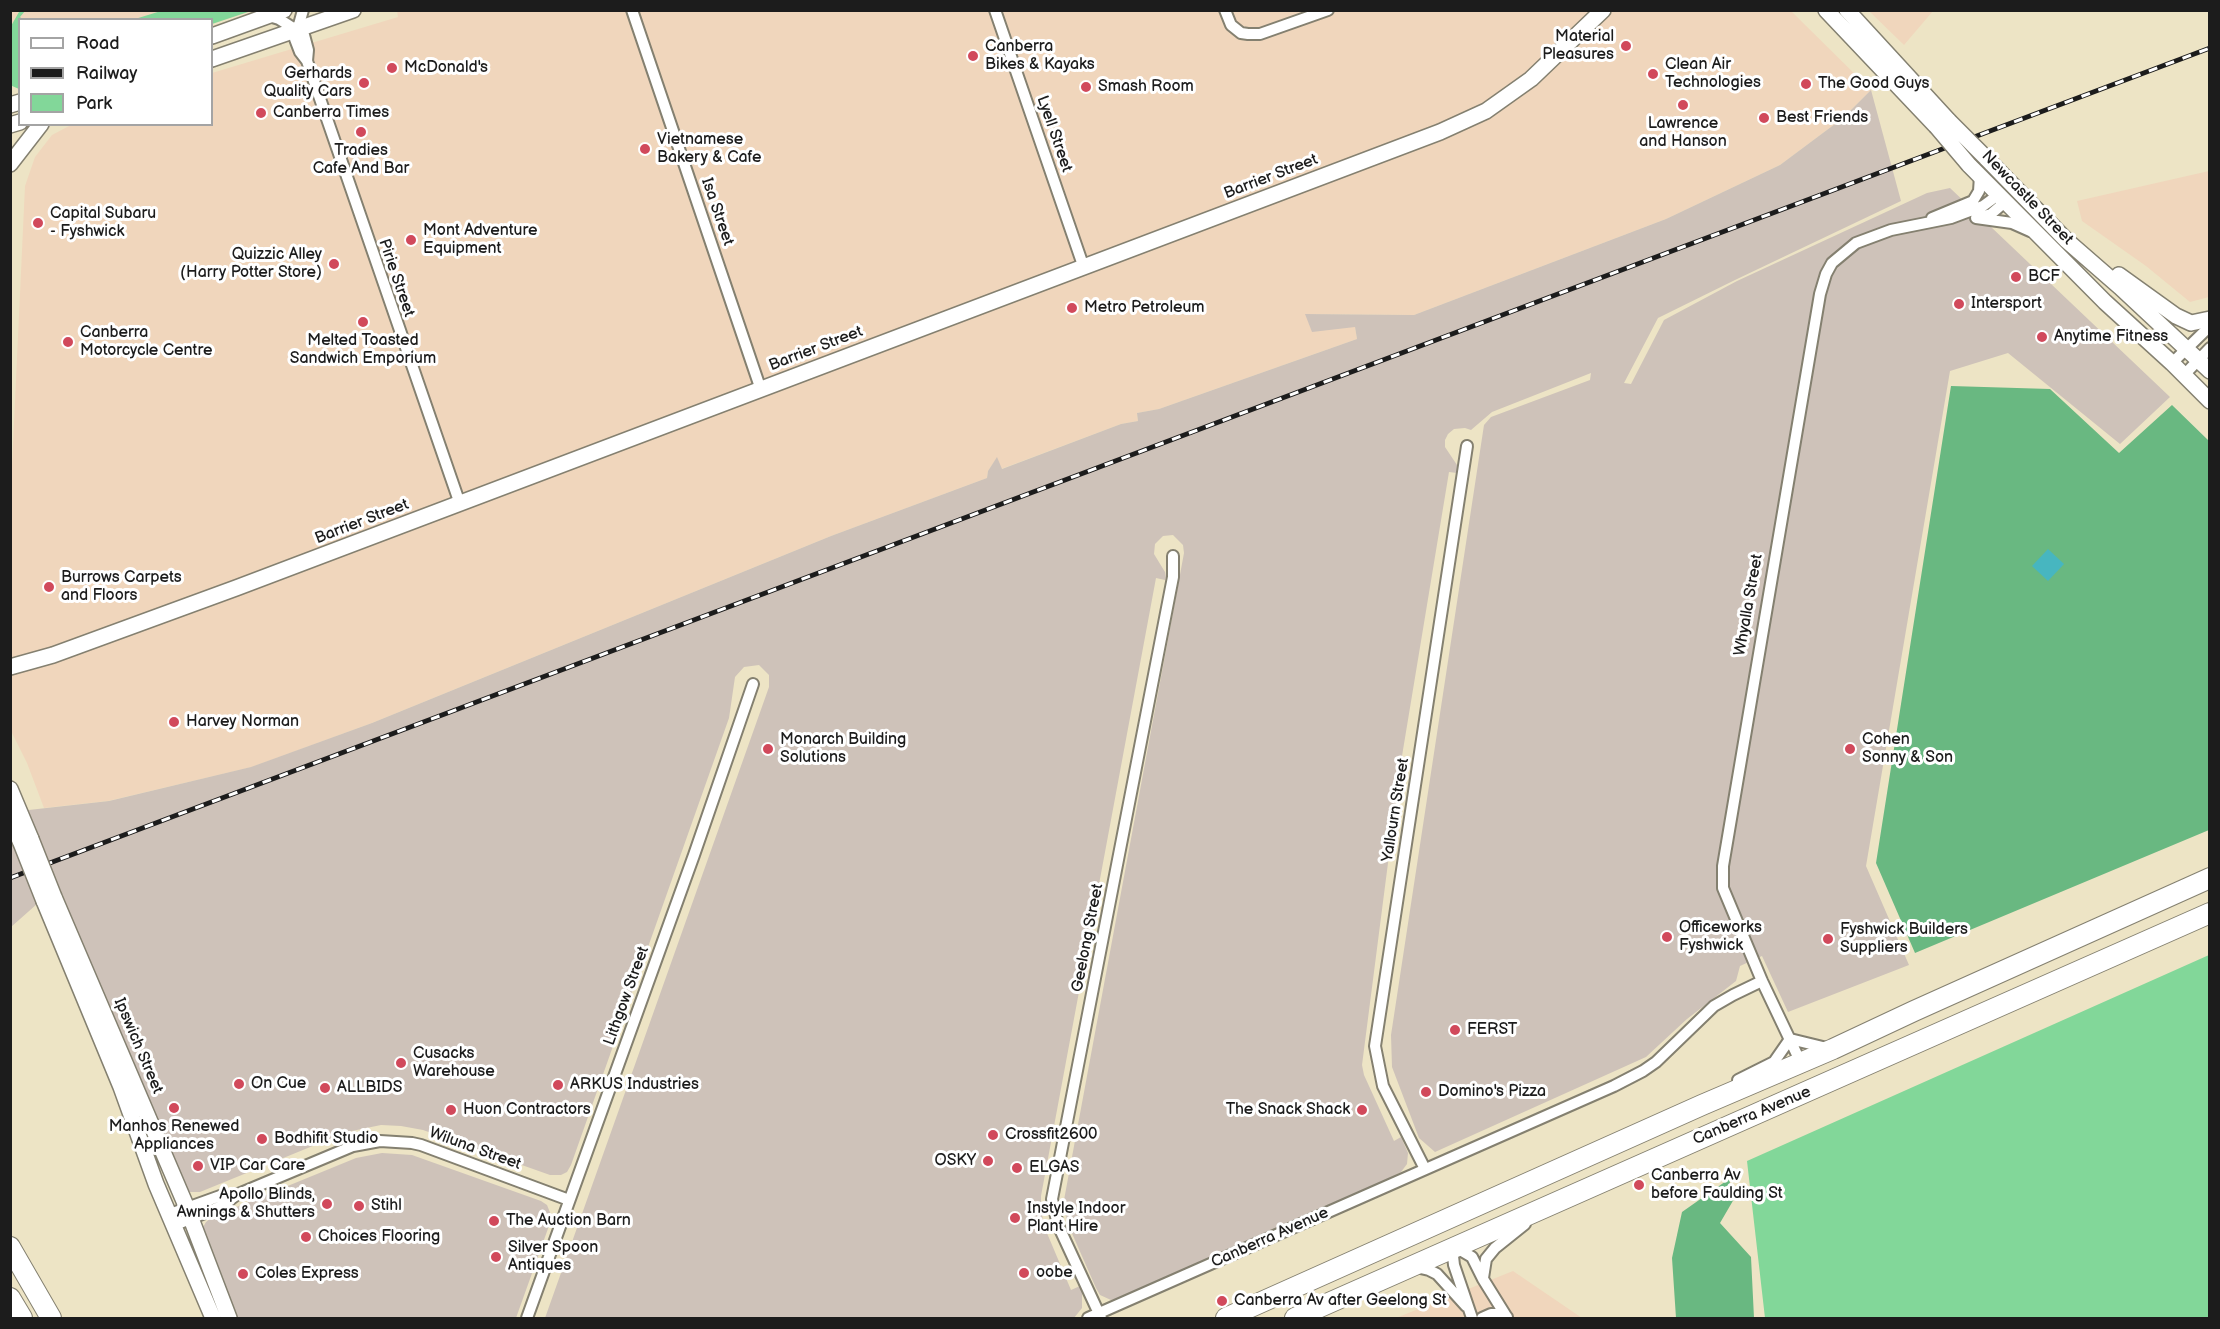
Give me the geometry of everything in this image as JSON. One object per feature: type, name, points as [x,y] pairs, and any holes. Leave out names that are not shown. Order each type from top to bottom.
[{"type":"highway","name":"Canberra Avenue","points":[[1226,1318],[1702,1105],[1801,1064],[2210,878]]},
{"type":"highway","name":"Canberra Avenue","points":[[1295,1318],[2210,913]]},
{"type":"highway","points":[[1801,1064],[1808,1072],[1842,1077]]},
{"type":"highway","points":[[1775,1107],[1801,1075],[1801,1064]]},
{"type":"highway","points":[[1350,1262],[1436,1238],[1455,1247],[1459,1228],[1479,1204]]},
{"type":"highway","points":[[10,1247],[51,1318]]},
{"type":"highway","points":[[10,1298],[22,1318]]},
{"type":"main road","points":[[213,58],[298,31],[352,10]]},
{"type":"main road","name":"Barrier Street","points":[[14,664],[53,655],[460,504],[1440,132],[1486,111],[1531,79],[1603,10]]},
{"type":"main road","name":"Newcastle Street","points":[[1826,10],[1943,123],[1986,158],[2066,240],[2210,371]]},
{"type":"main road","name":"Newcastle Street","points":[[1847,10],[1943,123],[1969,165],[2104,302],[2172,363],[2210,401]]},
{"type":"main road","points":[[213,36],[277,13]]},
{"type":"main road","points":[[10,164],[39,126]]},
{"type":"main road","name":"Whyalla Street","points":[[2002,199],[2014,188]]},
{"type":"main road","points":[[2066,240],[2176,316],[2191,323],[2210,319]]},
{"type":"main road","points":[[10,677],[53,655]]},
{"type":"main road","name":"Ipswich Street","points":[[10,789],[26,841],[49,899],[123,1074],[189,1213],[229,1318]]},
{"type":"main road","name":"Ipswich Street","points":[[10,819],[26,841]]},
{"type":"main road","name":"Ipswich Street","points":[[123,1074],[156,1185],[213,1318]]},
{"type":"street","points":[[277,13],[298,31],[303,10]]},
{"type":"street","name":"Isa Street","points":[[632,10],[761,390]]},
{"type":"street","name":"Lyell Street","points":[[996,10],[1084,268]]},
{"type":"street","points":[[1225,10],[1231,25],[1241,33],[1260,34],[1328,10]]},
{"type":"street","name":"Pirie Street","points":[[298,31],[304,35],[308,50],[307,61],[460,504]]},
{"type":"street","name":"Whyalla Street","points":[[1918,224],[1973,201],[1979,192],[1980,176]]},
{"type":"street","name":"Whyalla Street","points":[[1801,1064],[1762,981],[1723,888],[1723,866],[1820,294],[1826,273],[1832,263],[1848,248],[1873,235],[1951,218],[2002,199]]},
{"type":"street","name":"Whyalla Street","points":[[1976,218],[1991,214],[2002,199]]},
{"type":"street","name":"Whyalla Street","points":[[1951,218],[1976,218],[2012,223],[2036,234]]},
{"type":"street","points":[[2172,363],[2210,326]]},
{"type":"street","points":[[2184,375],[2210,348]]},
{"type":"street","name":"Yallourn Street","points":[[1425,1169],[1383,1086],[1376,1046],[1467,446]]},
{"type":"street","name":"Geelong Street","points":[[1096,1317],[1058,1225],[1052,1199],[1173,577],[1173,556]]},
{"type":"street","name":"Lithgow Street","points":[[526,1318],[694,855],[753,684]]},
{"type":"street","name":"Canberra Avenue","points":[[1096,1317],[1614,1086],[1643,1071],[1672,1047],[1714,1006],[1762,981]]},
{"type":"street","points":[[1702,1105],[1718,1089],[1774,1062],[1790,1039],[1833,1049]]},
{"type":"street","name":"Wiluna Street","points":[[172,1220],[220,1196],[234,1196],[353,1146],[380,1141],[412,1143],[429,1148],[569,1200]]},
{"type":"street","points":[[1482,1279],[1486,1259],[1495,1248],[1551,1204]]},
{"type":"street","points":[[1472,1316],[1452,1260],[1455,1247],[1472,1257],[1482,1279],[1508,1317]]},
{"type":"street","points":[[1394,1274],[1416,1267],[1437,1274],[1453,1290],[1472,1316]]},
{"type":"street","points":[[1482,1318],[1491,1314],[1508,1317]]},
{"type":"shaded area","points":[[12,10],[251,11],[213,24],[213,18],[18,18],[18,88],[11,85]]},
{"type":"shaded area","points":[[397,10],[1790,10],[1871,90],[1843,118],[1780,165],[1666,219],[1414,315],[1306,314],[1355,327],[1357,339],[1159,409],[1137,413],[1138,421],[1121,424],[1001,469],[997,458],[988,471],[987,478],[831,536],[372,723],[252,767],[108,801],[44,808],[27,763],[11,731],[11,488],[25,186],[35,157],[52,135],[69,126],[213,126],[213,73],[398,17]]},
{"type":"shaded area","points":[[1869,11],[1933,11],[1904,45]]},
{"type":"shaded area","points":[[1871,90],[1901,201],[1658,318],[1624,383],[1631,384],[1664,320],[1737,281],[1927,193],[1950,188],[2170,397],[2120,444],[2008,353],[1950,371],[1866,866],[1909,965],[1788,1012],[1762,956],[1740,966],[1736,981],[1687,1019],[1646,1057],[1435,1152],[1419,1138],[1392,1067],[1391,1035],[1484,425],[1491,417],[1590,380],[1591,373],[1492,412],[1471,430],[1454,429],[1445,440],[1445,447],[1457,465],[1457,473],[1449,472],[1401,762],[1362,1065],[1364,1075],[1394,1141],[1401,1137],[1408,1153],[1407,1164],[1401,1172],[1390,1178],[1111,1300],[1100,1295],[1096,1288],[1067,1222],[1064,1200],[1184,553],[1183,545],[1173,535],[1163,536],[1155,544],[1154,554],[1166,577],[1165,580],[1156,578],[1041,1196],[1044,1226],[1071,1290],[1080,1286],[1082,1292],[1082,1308],[1074,1318],[545,1318],[769,687],[769,675],[759,665],[744,667],[735,677],[729,718],[571,1165],[567,1172],[561,1175],[550,1175],[423,1130],[381,1125],[347,1132],[200,1192],[190,1192],[185,1188],[37,904],[11,927],[11,812],[109,801],[251,767],[372,723],[831,536],[987,478],[988,471],[997,457],[1002,469],[1121,424],[1138,421],[1137,413],[1159,409],[1357,339],[1355,327],[1312,332],[1305,314],[1414,315],[1666,219],[1780,165],[1843,118]]},
{"type":"shaded area","points":[[2209,171],[2209,297],[2190,302],[2146,266],[2082,221],[2077,201]]},
{"type":"shaded area","points":[[382,1153],[412,1155],[547,1205],[551,1215],[550,1223],[516,1318],[237,1318],[203,1237],[202,1229],[206,1222],[212,1217],[356,1158]]},
{"type":"shaded area","points":[[1513,1271],[1582,1318],[1396,1318]]},
{"type":"green space","points":[[161,10],[251,11],[213,24],[213,18],[138,18]]},
{"type":"green space","points":[[25,11],[21,18],[18,18],[18,89],[10,85],[11,26],[19,12]]},
{"type":"green space","points":[[1951,386],[2050,389],[2119,453],[2172,405],[2209,441],[2209,830],[1915,953],[1876,863]]},
{"type":"green space","points":[[2209,955],[2209,1318],[1765,1318],[1747,1161]]},
{"type":"green space","points":[[1729,1179],[1734,1199],[1720,1223],[1751,1257],[1754,1318],[1676,1318],[1672,1258],[1682,1212]]},
{"type":"water","points":[[2048,549],[2064,564],[2048,581],[2032,566]]},
{"type":"railway","points":[[10,878],[2210,48]]},
{"type":"place","name":"Material Pleasures","points":[[1626,46]]},
{"type":"place","name":"Canberra Bikes & Kayaks","points":[[973,56]]},
{"type":"place","name":"McDonald's","points":[[392,68]]},
{"type":"place","name":"Clean Air Technologies","points":[[1653,74]]},
{"type":"place","name":"Gerhards Quality Cars","points":[[364,83]]},
{"type":"place","name":"The Good Guys","points":[[1806,84]]},
{"type":"place","name":"Smash Room","points":[[1086,87]]},
{"type":"place","name":"Lawrence and Hanson","points":[[1683,105]]},
{"type":"place","name":"Canberra Times","points":[[261,113]]},
{"type":"place","name":"Best Friends","points":[[1764,118]]},
{"type":"place","name":"Tradies Cafe And Bar","points":[[361,132]]},
{"type":"place","name":"Vietnamese Bakery & Cafe","points":[[645,149]]},
{"type":"place","name":"Capital Subaru - Fyshwick","points":[[38,223]]},
{"type":"place","name":"Mont Adventure Equipment","points":[[411,240]]},
{"type":"place","name":"Quizzic Alley (Harry Potter Store)","points":[[334,264]]},
{"type":"place","name":"BCF","points":[[2016,277]]},
{"type":"place","name":"Intersport","points":[[1959,304]]},
{"type":"place","name":"Metro Petroleum","points":[[1072,308]]},
{"type":"place","name":"Melted Toasted Sandwich Emporium","points":[[363,322]]},
{"type":"place","name":"Anytime Fitness","points":[[2042,337]]},
{"type":"place","name":"Canberra Motorcycle Centre","points":[[68,342]]},
{"type":"place","name":"Burrows Carpets and Floors","points":[[49,587]]},
{"type":"place","name":"Harvey Norman","points":[[174,722]]},
{"type":"place","name":"Monarch Building Solutions","points":[[768,749]]},
{"type":"place","name":"Cohen Sonny & Son","points":[[1850,749]]},
{"type":"place","name":"Officeworks Fyshwick","points":[[1667,937]]},
{"type":"place","name":"Fyshwick Builders Suppliers","points":[[1828,939]]},
{"type":"place","name":"FERST","points":[[1455,1030]]},
{"type":"place","name":"Cusacks Warehouse","points":[[401,1063]]},
{"type":"place","name":"On Cue","points":[[239,1084]]},
{"type":"place","name":"ARKUS Industries","points":[[558,1085]]},
{"type":"place","name":"ALLBIDS","points":[[325,1088]]},
{"type":"place","name":"Domino's Pizza","points":[[1426,1092]]},
{"type":"place","name":"Manhos Renewed Appliances","points":[[174,1108]]},
{"type":"place","name":"Huon Contractors","points":[[451,1110]]},
{"type":"place","name":"The Snack Shack","points":[[1362,1110]]},
{"type":"place","name":"Crossfit2600","points":[[993,1135]]},
{"type":"place","name":"Bodhifit Studio","points":[[262,1139]]},
{"type":"place","name":"OSKY","points":[[988,1161]]},
{"type":"place","name":"VIP Car Care","points":[[198,1166]]},
{"type":"place","name":"ELGAS","points":[[1017,1168]]},
{"type":"place","name":"Canberra Av before Faulding St","points":[[1639,1185]]},
{"type":"place","name":"Apollo Blinds, Awnings & Shutters","points":[[327,1204]]},
{"type":"place","name":"Stihl","points":[[359,1206]]},
{"type":"place","name":"Instyle Indoor Plant Hire","points":[[1015,1218]]},
{"type":"place","name":"The Auction Barn","points":[[494,1221]]},
{"type":"place","name":"Choices Flooring","points":[[306,1237]]},
{"type":"place","name":"Silver Spoon Antiques","points":[[496,1257]]},
{"type":"place","name":"oobe","points":[[1024,1273]]},
{"type":"place","name":"Coles Express","points":[[243,1274]]},
{"type":"place","name":"Canberra Av after Geelong St","points":[[1222,1301]]}]
